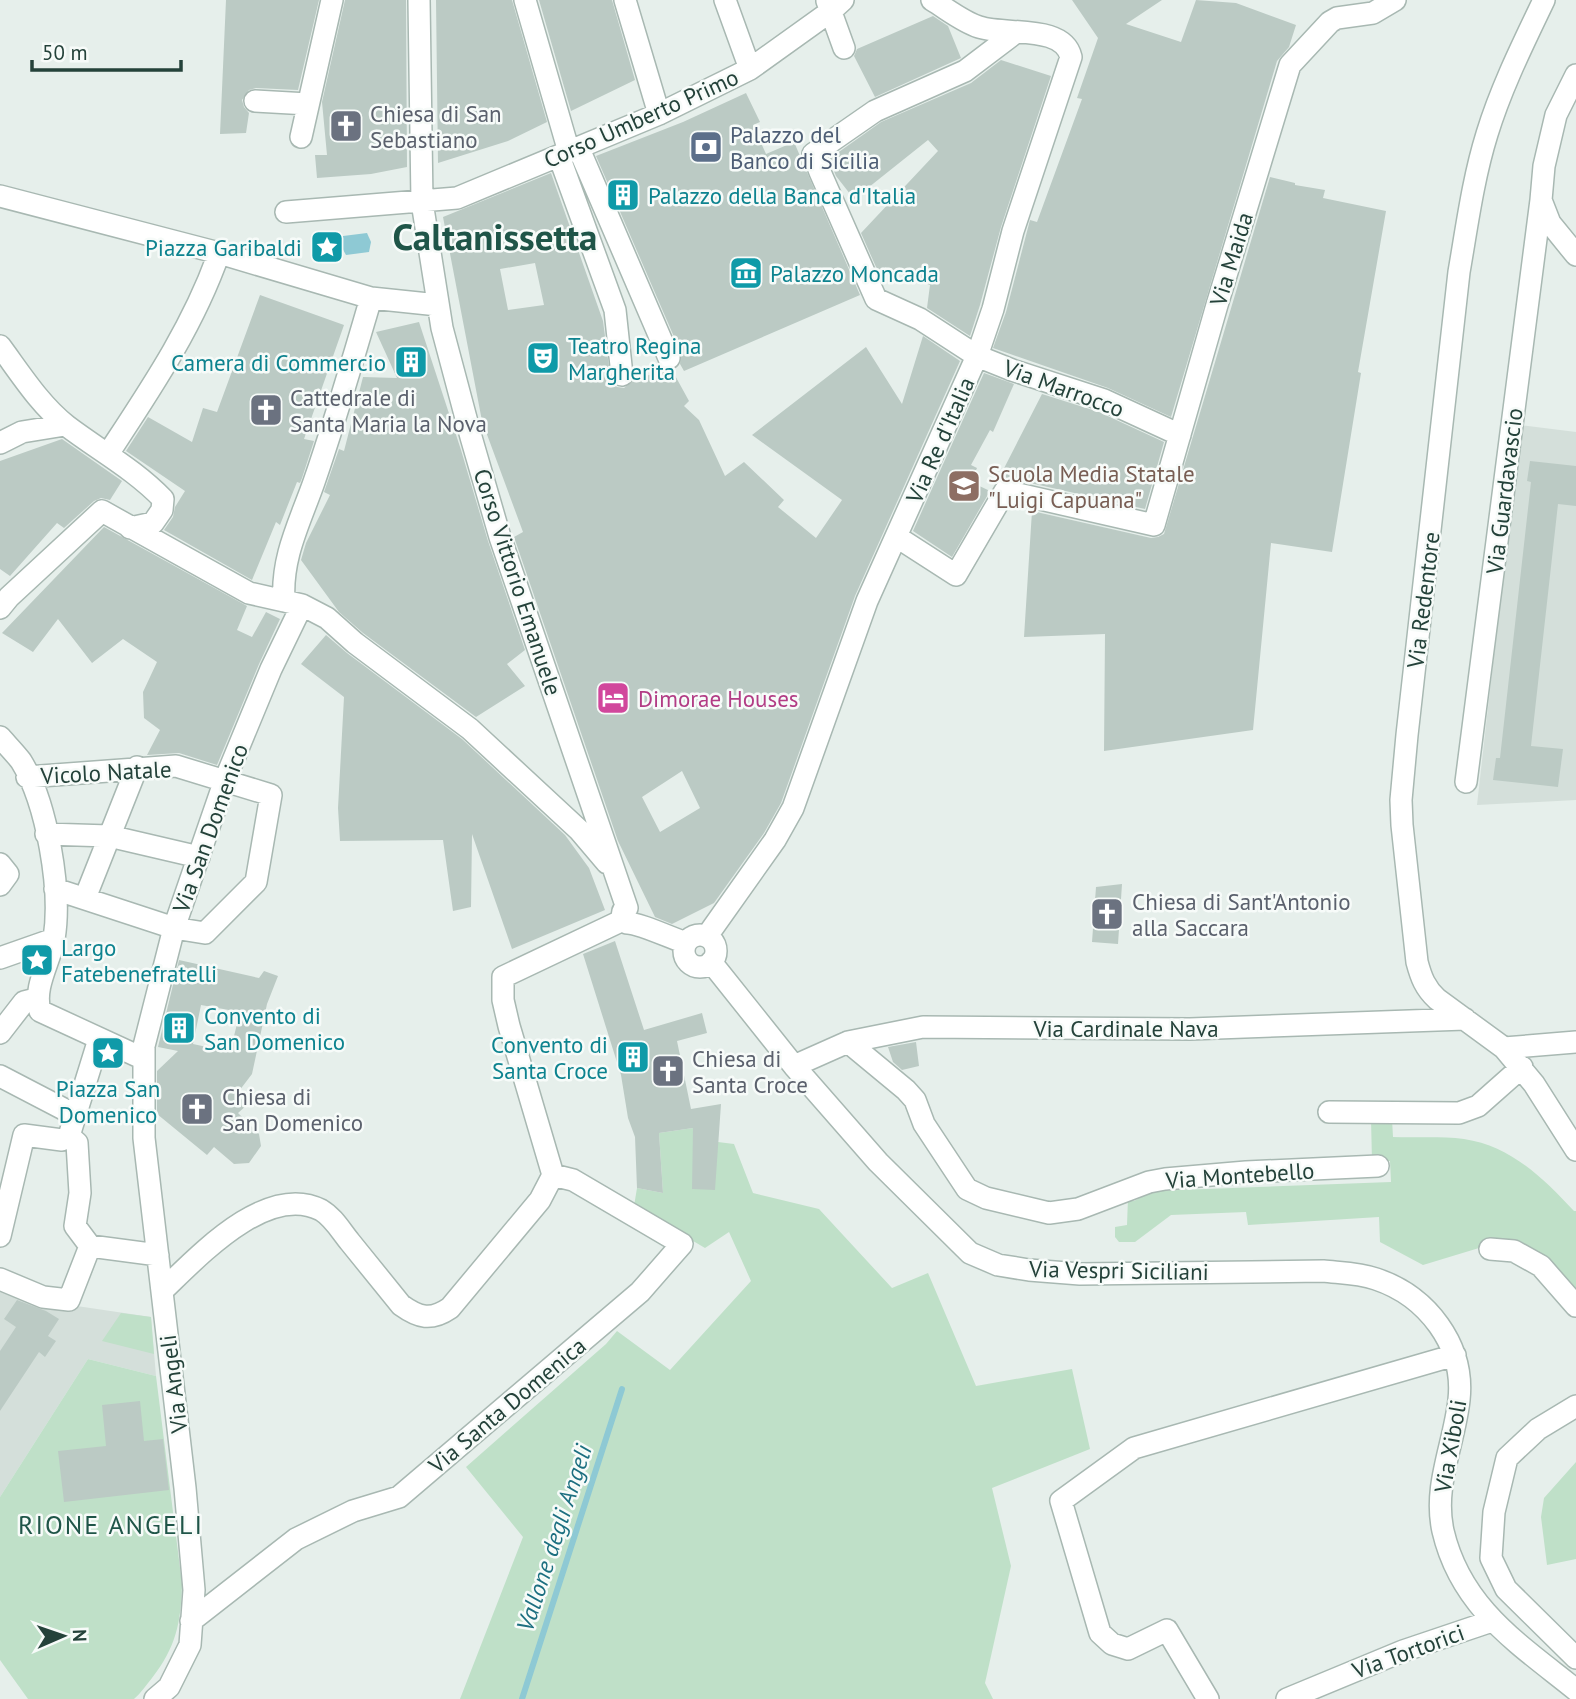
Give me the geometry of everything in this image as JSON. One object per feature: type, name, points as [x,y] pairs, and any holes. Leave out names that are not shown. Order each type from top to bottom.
[{"type":"street","points":[[301,137],[332,0]]},
{"type":"street","name":"Corso Vittorio Emanuele","points":[[419,0],[422,202],[438,305],[471,437],[500,537],[628,916]]},
{"type":"street","points":[[526,0],[594,252],[615,310],[622,375]]},
{"type":"street","points":[[625,0],[659,114]]},
{"type":"street","points":[[725,0],[750,69]]},
{"type":"street","name":"Via Maida","points":[[897,537],[956,575],[1005,491],[1154,525],[1290,65],[1330,22],[1373,13],[1395,0]]},
{"type":"street","name":"Via Redentore","points":[[1544,0],[1498,102],[1487,134],[1474,186],[1459,272],[1403,770],[1402,825],[1421,978],[1428,990],[1504,1048],[1522,1067],[1576,1150]]},
{"type":"street","name":"Via Re d'Italia","points":[[706,936],[775,840],[793,808],[847,654],[977,356],[993,309],[1013,231],[1071,57],[1069,48],[1060,40],[1049,36],[1000,32],[975,26],[937,3]]},
{"type":"street","points":[[833,4],[844,48]]},
{"type":"street","name":"Corso Umberto Primo","points":[[422,202],[457,198],[659,114],[750,69],[833,4]]},
{"type":"street","name":"Via Marrocco","points":[[1015,33],[965,71],[875,111],[813,154],[883,302],[920,319],[977,356],[1104,400],[1180,435]]},
{"type":"street","name":"Via Guardavascio","points":[[1466,782],[1544,166],[1556,115],[1576,75]]},
{"type":"street","points":[[255,101],[308,104]]},
{"type":"street","points":[[569,152],[618,243],[669,358]]},
{"type":"street","points":[[0,196],[219,253],[371,298],[438,305]]},
{"type":"street","points":[[1541,200],[1550,223],[1576,255]]},
{"type":"street","points":[[286,212],[422,202]]},
{"type":"street","points":[[594,252],[618,243]]},
{"type":"street","points":[[108,454],[174,353],[210,279],[219,253]]},
{"type":"street","points":[[293,603],[283,583],[290,544],[313,482],[371,298]]},
{"type":"street","points":[[0,346],[37,396],[65,425],[143,478],[163,499],[162,510],[153,523],[130,528]]},
{"type":"street","points":[[0,443],[22,432],[65,425]]},
{"type":"street","points":[[3,599],[102,512],[248,593],[293,603],[327,618],[355,643],[470,729],[579,830],[614,872]]},
{"type":"street","name":"Via San Domenico","points":[[144,1059],[144,1046],[174,928],[225,780],[268,676],[293,603]]},
{"type":"street","points":[[0,737],[21,762],[39,803],[55,888],[54,939],[30,1001],[0,1033]]},
{"type":"street","name":"Vicolo Natale","points":[[27,777],[176,765],[271,795],[256,882],[205,933],[174,928]]},
{"type":"street","points":[[85,898],[136,767]]},
{"type":"street","points":[[46,834],[109,836],[199,857]]},
{"type":"street","points":[[55,888],[174,928]]},
{"type":"street","points":[[162,1291],[216,1240],[259,1213],[300,1203],[322,1210],[336,1223],[401,1305],[413,1314],[426,1318],[439,1315],[450,1308],[540,1200],[553,1175],[509,1026],[503,1000],[503,977],[628,916],[653,932],[686,943]]},
{"type":"street","points":[[697,935],[706,936],[716,948],[711,962],[701,967],[690,964],[684,954],[686,943],[697,935]]},
{"type":"street","points":[[0,958],[54,939]]},
{"type":"street","name":"Via Vespri Siciliani","points":[[711,962],[794,1066],[878,1161],[970,1253],[998,1265],[1080,1274],[1323,1271],[1410,1284]]},
{"type":"street","points":[[30,1001],[40,1011],[144,1059]]},
{"type":"street","name":"Via Cardinale Nava","points":[[794,1066],[848,1042],[923,1027],[1190,1029],[1465,1019]]},
{"type":"street","points":[[0,1236],[7,1175],[24,1136],[62,1140],[69,1136],[99,1039]]},
{"type":"street","name":"Via Montebello","points":[[848,1042],[915,1100],[924,1124],[967,1189],[986,1198],[1049,1213],[1079,1209],[1149,1182],[1165,1179],[1378,1166]]},
{"type":"street","points":[[1504,1048],[1576,1042]]},
{"type":"street","name":"Via Angeli","points":[[144,1059],[144,1138],[194,1590],[190,1645],[169,1687],[155,1699]]},
{"type":"street","points":[[1329,1112],[1459,1113],[1478,1106],[1522,1067]]},
{"type":"street","points":[[0,1076],[75,1115]]},
{"type":"street","points":[[69,1136],[77,1143],[80,1180],[75,1226],[90,1247],[158,1255]]},
{"type":"street","name":"Via Santa Domenica","points":[[191,1621],[296,1539],[353,1511],[399,1497],[640,1292],[682,1244],[573,1180],[553,1175]]},
{"type":"street","points":[[0,1279],[43,1297],[69,1300],[90,1247]]},
{"type":"street","points":[[1490,1249],[1514,1251],[1541,1266],[1576,1306]]},
{"type":"street","name":"Via Xiboli","points":[[1410,1284],[1447,1337],[1455,1355],[1460,1383],[1459,1402],[1440,1490],[1444,1533],[1457,1569],[1472,1597],[1492,1621],[1576,1690]]},
{"type":"street","points":[[1208,1699],[1167,1630],[1128,1649],[1112,1644],[1100,1633],[1061,1501],[1134,1448],[1455,1355]]},
{"type":"street","points":[[1576,1406],[1538,1429],[1507,1458],[1494,1512],[1491,1558],[1506,1589],[1576,1658]]},
{"type":"street","name":"Via Tortorici","points":[[1287,1699],[1403,1651],[1492,1621]]},
{"type":"shaded area","points":[[1520,425],[1576,432],[1576,800],[1477,805]]},
{"type":"shaded area","points":[[0,1284],[43,1301],[151,1317],[156,1376],[88,1359],[0,1497]]},
{"type":"green space","points":[[1371,1119],[1392,1119],[1393,1137],[1455,1138],[1481,1143],[1511,1156],[1538,1176],[1576,1211],[1576,1299],[1501,1245],[1479,1248],[1423,1265],[1380,1242],[1379,1217],[1248,1225],[1246,1212],[1171,1215],[1135,1242],[1119,1242],[1115,1237],[1115,1227],[1127,1225],[1128,1198],[1134,1201],[1153,1191],[1391,1182],[1390,1161],[1372,1161]]},
{"type":"green space","points":[[693,1128],[718,1142],[734,1144],[753,1193],[819,1209],[892,1288],[928,1273],[976,1386],[1072,1369],[1090,1449],[992,1488],[1011,1566],[985,1683],[993,1699],[460,1699],[523,1537],[466,1467],[606,1344],[617,1331],[670,1370],[751,1281],[729,1232],[705,1248],[634,1206],[637,1188],[663,1193],[659,1133]]},
{"type":"green space","points":[[121,1313],[151,1317],[154,1354],[102,1341]]},
{"type":"green space","points":[[88,1359],[156,1376],[182,1584],[178,1623],[167,1656],[134,1699],[28,1699],[0,1660],[0,1497]]},
{"type":"green space","points":[[1576,1462],[1576,1559],[1547,1565],[1541,1517],[1544,1498]]},
{"type":"water","points":[[367,233],[371,242],[369,252],[346,255],[341,246],[343,236]]},
{"type":"building","points":[[226,0],[319,0],[298,90],[249,90],[242,100],[249,113],[246,133],[220,134]]},
{"type":"building","points":[[345,0],[406,0],[407,167],[371,174],[317,178],[315,155],[327,155],[322,102]]},
{"type":"building","points":[[436,0],[512,0],[547,122],[508,141],[438,163]]},
{"type":"building","points":[[539,0],[612,0],[635,80],[571,111]]},
{"type":"building","points":[[1072,0],[1162,0],[1126,24],[1181,42],[1196,0],[1236,3],[1296,25],[1289,47],[1277,61],[1171,417],[1108,388],[993,348],[1006,312],[1030,220],[1037,222],[1082,99],[1077,98],[1098,38]]},
{"type":"building","points":[[933,16],[948,26],[961,58],[875,97],[854,56],[857,49]]},
{"type":"building","points":[[1001,60],[1051,76],[1001,227],[970,336],[927,308],[930,285],[885,267],[880,276],[861,233],[938,151],[928,140],[854,199],[836,176],[829,159],[881,122],[971,83]]},
{"type":"building","points":[[746,93],[760,122],[753,125],[766,154],[794,142],[860,295],[684,371],[680,364],[681,353],[596,156],[683,122]]},
{"type":"building","points":[[551,173],[603,321],[611,382],[624,388],[634,380],[672,370],[689,401],[684,406],[699,420],[725,476],[744,462],[784,500],[778,507],[816,538],[842,500],[752,435],[866,347],[902,404],[923,336],[960,361],[855,596],[781,803],[764,833],[714,903],[672,924],[655,917],[618,841],[514,537],[523,532],[482,421],[443,217]],"holes":[[[535,263],[544,305],[508,310],[500,269]],[[682,771],[700,808],[660,832],[642,797]]]},
{"type":"building","points":[[1270,177],[1325,190],[1323,198],[1386,211],[1358,372],[1361,373],[1332,552],[1271,543],[1253,730],[1104,751],[1105,634],[1024,637],[1032,511],[1151,538],[1164,534]]},
{"type":"building","name":"Cattedrale di Santa Maria la Nova","points":[[260,295],[344,325],[304,439],[314,441],[302,478],[300,483],[297,482],[280,525],[276,522],[252,580],[164,530],[185,491],[126,451],[148,417],[192,442],[203,408],[217,412]]},
{"type":"building","points":[[419,322],[525,650],[507,664],[525,686],[476,717],[339,612],[301,560],[306,543],[330,495],[324,492],[339,449],[344,451],[363,377],[397,378],[376,332]]},
{"type":"building","name":"Scuola Media Statale \"Luigi Capuana\"","points":[[984,373],[1014,384],[993,432],[990,430],[971,465],[977,468],[971,482],[990,491],[952,557],[913,531]]},
{"type":"building","points":[[1042,394],[1099,412],[1164,442],[1145,509],[1008,478],[998,480]]},
{"type":"building","points":[[62,439],[122,481],[110,500],[101,498],[94,501],[64,528],[57,523],[10,576],[0,569],[0,461]]},
{"type":"building","points":[[1530,461],[1576,466],[1576,506],[1558,504],[1531,746],[1563,749],[1558,787],[1493,780],[1496,758],[1500,758],[1531,482],[1527,481]]},
{"type":"building","points":[[104,527],[247,606],[237,630],[252,637],[266,612],[280,619],[217,765],[179,753],[147,755],[160,730],[144,718],[143,692],[157,662],[123,639],[92,663],[58,619],[33,652],[2,633]]},
{"type":"building","points":[[326,635],[462,739],[565,835],[589,868],[605,910],[512,949],[472,834],[471,907],[453,911],[443,840],[340,841],[338,808],[344,697],[301,664]]},
{"type":"building","name":"Chiesa di Sant'Antonio alla Saccara","points":[[1122,884],[1118,944],[1092,942],[1096,887]]},
{"type":"building","name":"Convento di Santa Croce","points":[[615,941],[644,1030],[702,1013],[707,1033],[677,1041],[691,1109],[721,1104],[715,1190],[692,1189],[693,1128],[659,1133],[663,1193],[637,1188],[635,1137],[628,1118],[621,1075],[583,954]]},
{"type":"building","points":[[179,960],[259,978],[264,971],[278,976],[267,1004],[252,1074],[236,1095],[248,1104],[238,1113],[259,1134],[261,1146],[249,1163],[234,1164],[214,1147],[207,1155],[157,1114],[157,1071],[178,1051],[158,1047]],"holes":[[[201,1005],[240,1012],[230,1052],[193,1044]]]},
{"type":"building","points":[[916,1042],[919,1066],[902,1070],[893,1062],[888,1047]]},
{"type":"building","points":[[17,1300],[59,1319],[48,1336],[56,1341],[45,1357],[39,1352],[0,1411],[0,1351],[16,1327],[4,1319]]},
{"type":"building","points":[[140,1401],[144,1441],[163,1439],[169,1490],[64,1502],[58,1451],[106,1446],[102,1405]]},
{"type":"waterway","name":"Vallone degli Angeli","points":[[522,1699],[622,1389]]},
{"type":"place","name":"Chiesa di San Sebastiano","points":[[346,126]]},
{"type":"place","name":"Palazzo del Banco di Sicilia","points":[[706,147]]},
{"type":"place","name":"Palazzo della Banca d'Italia","points":[[623,195]]},
{"type":"place","name":"Piazza Garibaldi","points":[[327,247]]},
{"type":"place","name":"Palazzo Moncada","points":[[746,273]]},
{"type":"place","name":"Teatro Regina Margherita","points":[[543,358]]},
{"type":"place","name":"Camera di Commercio","points":[[411,362]]},
{"type":"place","name":"Cattedrale di Santa Maria la Nova","points":[[266,410]]},
{"type":"place","name":"Scuola Media Statale \"Luigi Capuana\"","points":[[964,486]]},
{"type":"place","name":"Dimorae Houses","points":[[613,698]]},
{"type":"place","name":"Chiesa di Sant'Antonio alla Saccara","points":[[1107,914]]},
{"type":"place","name":"Largo Fatebenefratelli","points":[[37,960]]},
{"type":"place","name":"Convento di San Domenico","points":[[179,1028]]},
{"type":"place","name":"Piazza San Domenico","points":[[108,1053]]},
{"type":"place","name":"Convento di Santa Croce","points":[[633,1057]]},
{"type":"place","name":"Chiesa di Santa Croce","points":[[668,1071]]},
{"type":"place","name":"Chiesa di San Domenico","points":[[197,1109]]},
{"type":"district","name":"Caltanissetta","points":[[495,236]]},
{"type":"district","name":"RIONE ANGELI","points":[[111,1524]]}]
